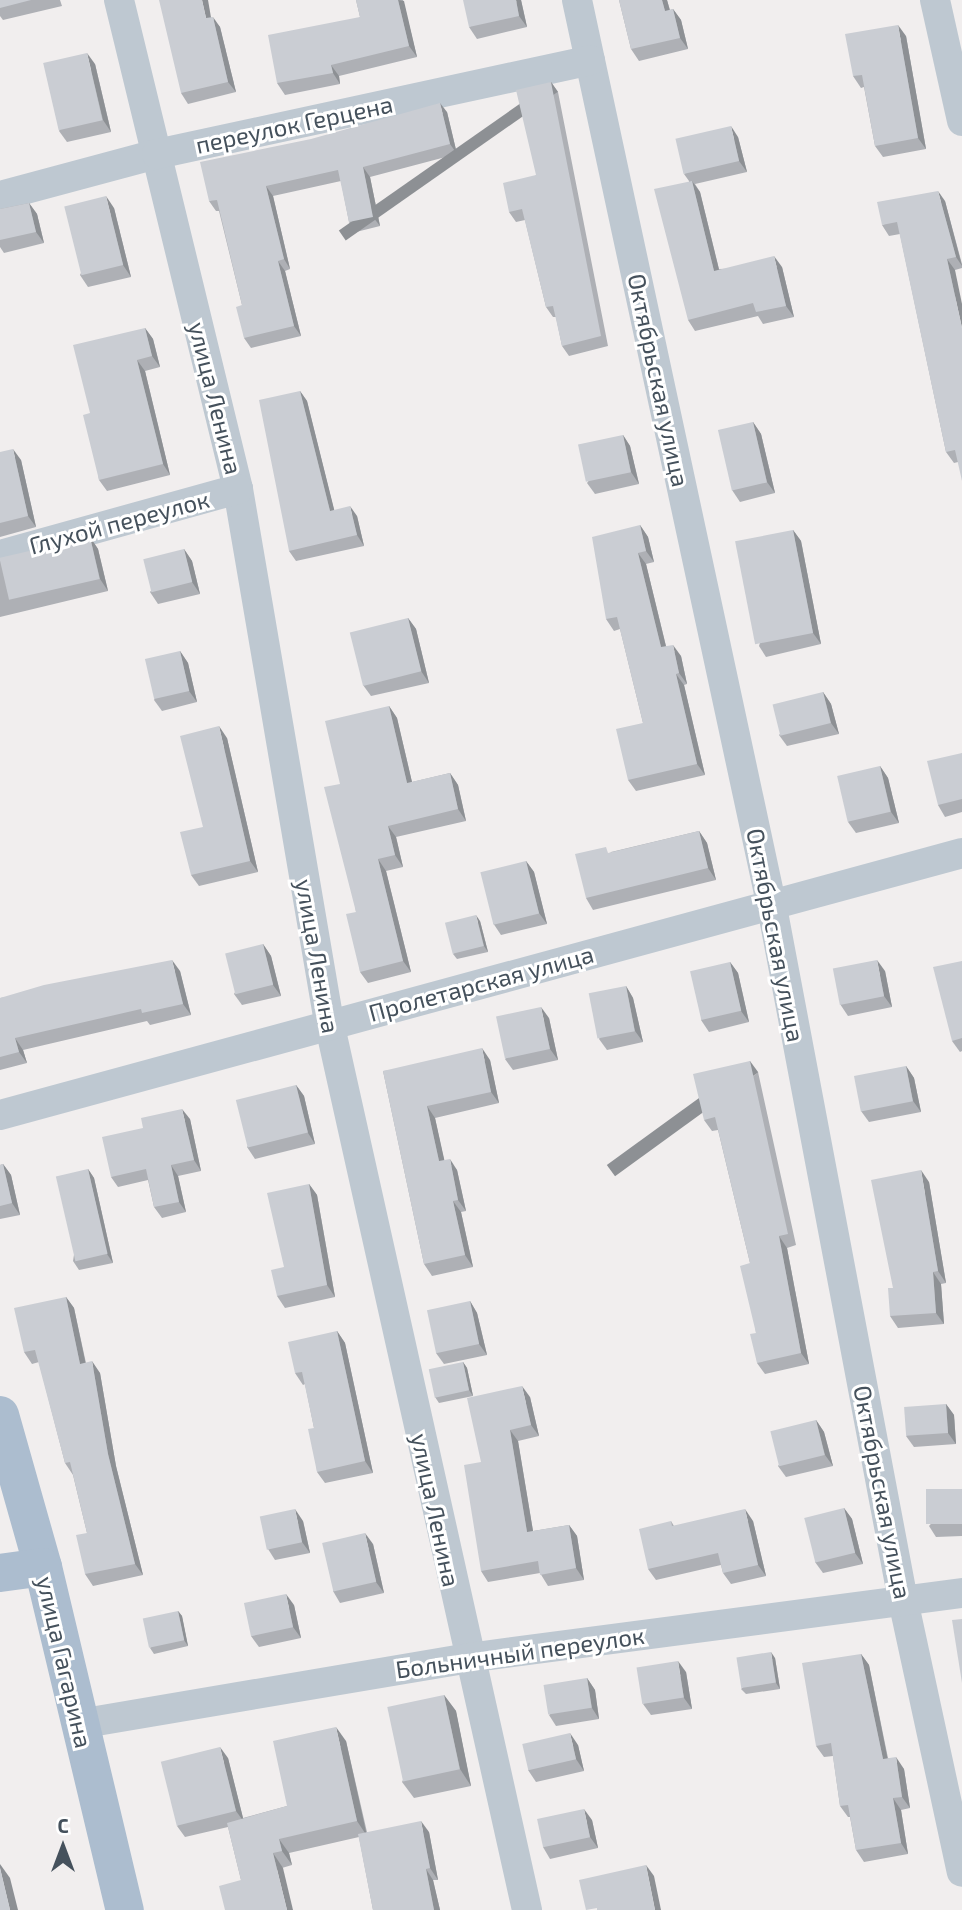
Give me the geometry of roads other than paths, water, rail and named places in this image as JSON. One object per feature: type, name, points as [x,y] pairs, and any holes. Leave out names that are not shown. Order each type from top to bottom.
[{"type":"main road","name":"улица Гагарина","points":[[0,1415],[43,1567],[125,1910]]},
{"type":"main road","points":[[0,1573],[43,1567]]},
{"type":"street","name":"улица Ленина","points":[[118,0],[238,489],[328,1022],[468,1658],[527,1910]]},
{"type":"street","name":"Октябрьская улица","points":[[577,0],[772,907],[903,1600],[962,1872]]},
{"type":"street","points":[[935,0],[962,121]]},
{"type":"street","name":"переулок Герцена","points":[[0,196],[157,154],[590,60]]},
{"type":"street","name":"Глухой переулок","points":[[0,555],[238,489]]},
{"type":"street","name":"Пролетарская улица","points":[[0,1115],[328,1022],[772,907],[962,853]]},
{"type":"street","name":"Больничный переулок","points":[[79,1724],[468,1658],[962,1593]]}]
